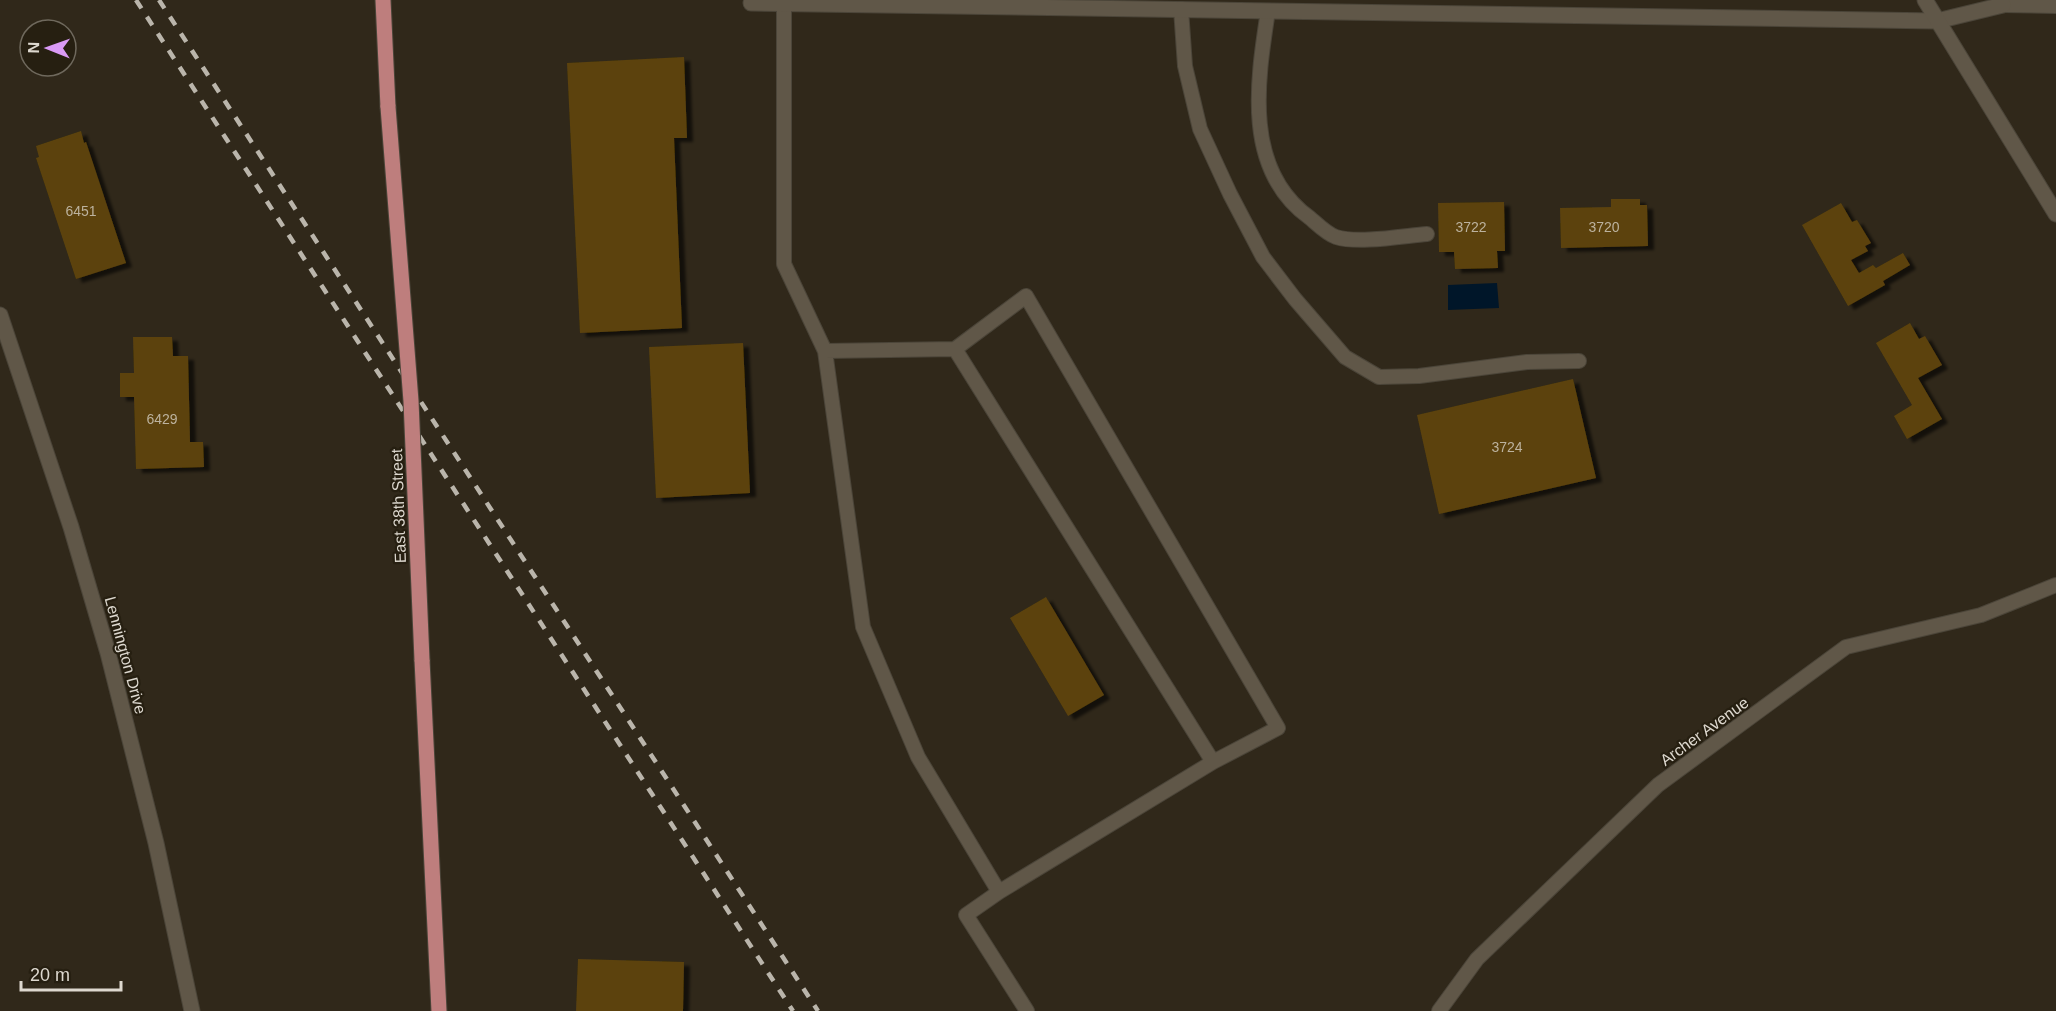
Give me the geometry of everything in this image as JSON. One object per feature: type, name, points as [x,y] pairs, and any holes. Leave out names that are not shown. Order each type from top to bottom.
[{"type":"main road","name":"East 38th Street","points":[[383,0],[388,107],[411,401],[439,1011]]},
{"type":"street","points":[[1924,0],[2056,214]]},
{"type":"street","points":[[751,3],[1937,21],[2002,5]]},
{"type":"street","name":"Lennington Drive","points":[[0,315],[71,527],[108,653],[156,843],[192,1011]]},
{"type":"lane","points":[[784,4],[784,264],[825,351],[863,627],[918,757],[999,892]]},
{"type":"lane","points":[[2002,5],[2056,6]]},
{"type":"lane","points":[[1181,9],[1185,66],[1200,129],[1230,194],[1263,257],[1295,299],[1345,357],[1379,376],[1419,376],[1527,362],[1579,361]]},
{"type":"lane","points":[[1268,11],[1259,66],[1258,124],[1268,164],[1293,206],[1335,237],[1361,239],[1427,234]]},
{"type":"lane","points":[[825,351],[955,349],[1026,296],[1278,728],[1213,762],[999,892],[966,915],[1028,1011]]},
{"type":"lane","points":[[955,349],[1213,762]]},
{"type":"lane","name":"Archer Avenue","points":[[1439,1011],[1477,959],[1658,785],[1846,647],[1981,615],[2056,585]]},
{"type":"water","points":[[1497,283],[1499,308],[1448,310],[1448,285]]},
{"type":"building","points":[[684,57],[687,138],[674,138],[682,328],[580,333],[567,63]]},
{"type":"building","points":[[81,131],[126,263],[76,279],[36,158],[39,157],[36,146]]},
{"type":"building","points":[[1611,199],[1640,199],[1640,205],[1647,205],[1648,246],[1561,248],[1560,208],[1611,207]]},
{"type":"building","points":[[1504,202],[1505,251],[1497,251],[1498,268],[1455,269],[1454,252],[1439,252],[1438,203]]},
{"type":"building","points":[[1841,203],[1852,222],[1857,220],[1871,243],[1865,246],[1868,251],[1851,260],[1859,273],[1873,265],[1876,268],[1903,253],[1910,265],[1883,281],[1885,285],[1848,306],[1802,225]]},
{"type":"building","points":[[1910,323],[1919,339],[1925,336],[1942,365],[1918,378],[1942,419],[1907,439],[1894,416],[1912,405],[1876,343]]},
{"type":"building","points":[[133,337],[172,337],[173,356],[188,356],[190,442],[203,442],[204,467],[136,469],[134,397],[120,397],[120,373],[134,373]]},
{"type":"building","points":[[743,343],[750,493],[656,498],[649,347]]},
{"type":"building","points":[[1573,379],[1596,478],[1439,514],[1417,415]]},
{"type":"building","points":[[1046,597],[1104,695],[1068,716],[1010,618]]},
{"type":"building","points":[[578,959],[684,962],[683,1011],[576,1011]]},
{"type":"railway","points":[[136,0],[793,1011]]},
{"type":"railway","points":[[159,0],[818,1011]]}]
